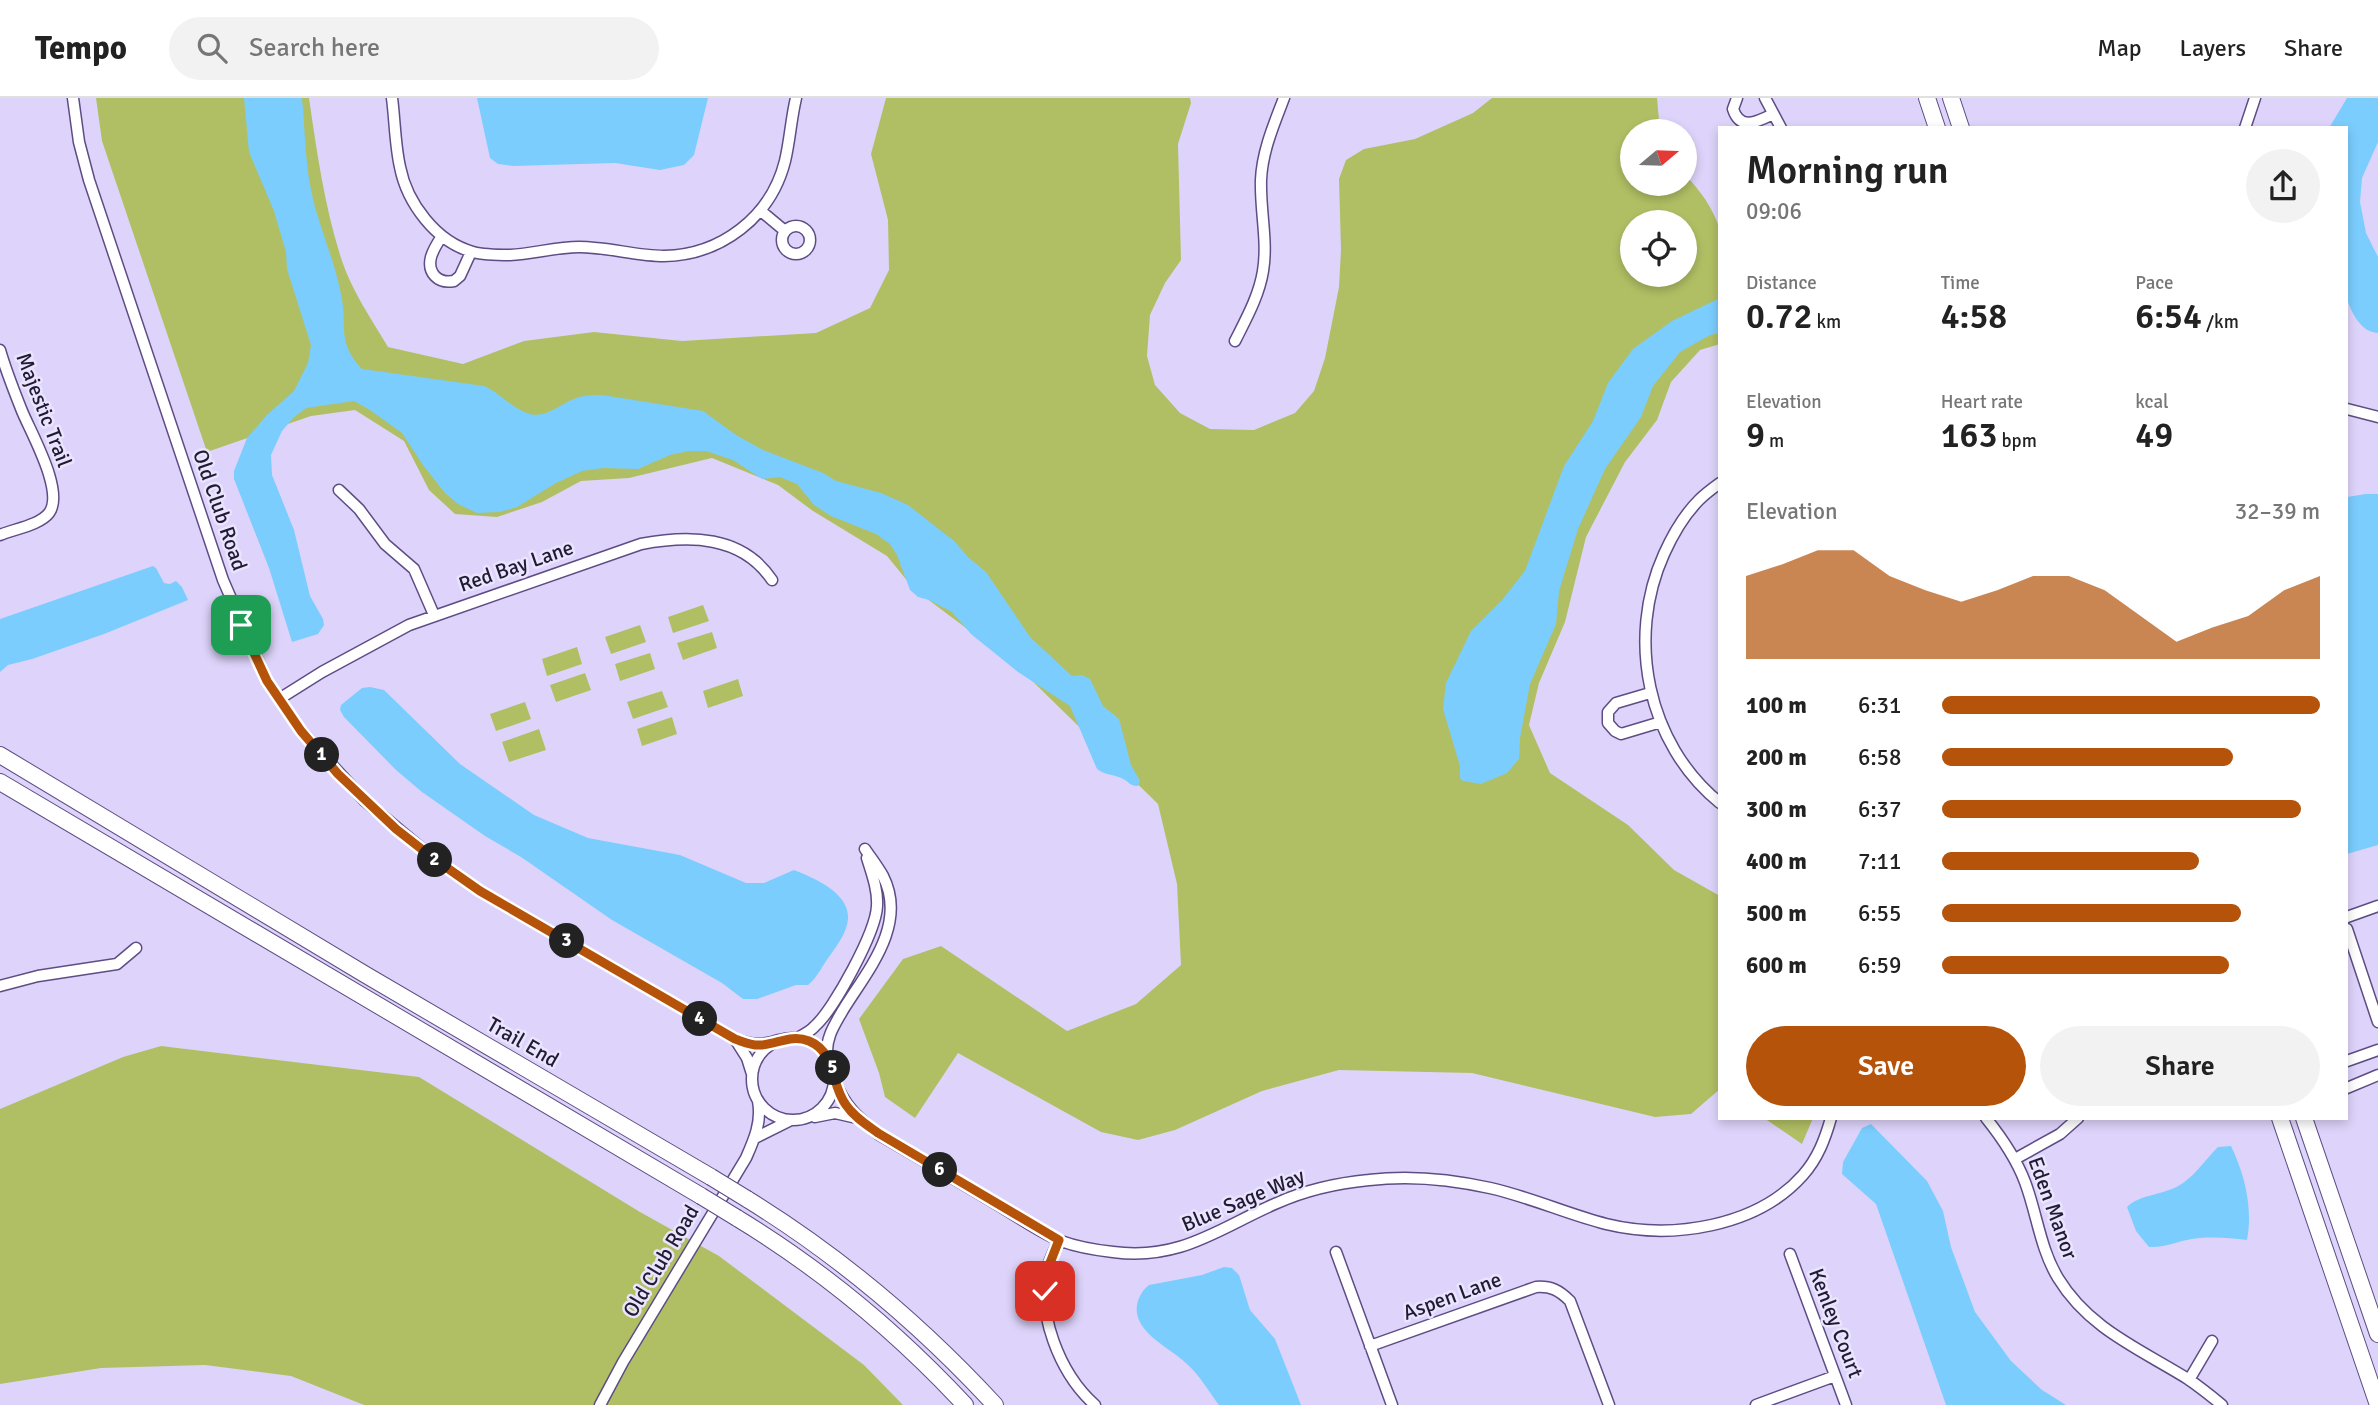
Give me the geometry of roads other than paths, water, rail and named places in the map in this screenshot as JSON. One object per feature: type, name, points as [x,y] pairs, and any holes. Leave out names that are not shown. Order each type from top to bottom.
[{"type":"street","name":"Old Club Road","points":[[73,98],[79,142],[89,180],[223,580],[257,660],[301,731],[365,801],[433,858],[480,891],[735,1039],[751,1045],[763,1045],[779,1040]]},
{"type":"street","points":[[393,98],[400,167],[407,192],[424,218],[442,236],[471,252],[512,255],[575,247],[664,256],[712,247],[732,236],[761,211],[776,186],[785,162],[796,98]]},
{"type":"street","points":[[1236,341],[1259,289],[1263,273],[1265,251],[1261,177],[1266,149],[1284,98]]},
{"type":"street","points":[[1737,98],[1733,109],[1735,117],[1742,122],[1749,124],[1773,114]]},
{"type":"street","points":[[1765,98],[1780,126]]},
{"type":"street","points":[[1927,98],[1936,126]]},
{"type":"street","points":[[1951,98],[1960,126]]},
{"type":"street","points":[[2246,126],[2255,98]]},
{"type":"street","points":[[761,211],[785,231]]},
{"type":"street","points":[[442,236],[431,256],[430,266],[433,276],[439,281],[454,281],[460,276],[471,252]]},
{"type":"street","name":"Majestic Trail","points":[[0,350],[22,412],[39,447],[54,500],[50,512],[41,520],[0,535]]},
{"type":"street","points":[[2348,409],[2378,416]]},
{"type":"street","points":[[1718,485],[1699,499],[1683,519],[1659,565],[1651,588],[1645,639],[1650,693],[1661,722],[1678,756],[1692,775],[1718,801]]},
{"type":"street","points":[[339,490],[359,509],[385,544],[414,569],[434,615]]},
{"type":"street","name":"Red Bay Lane","points":[[279,699],[385,636],[434,615],[641,544],[669,538],[696,539],[736,549],[763,566],[772,580]]},
{"type":"street","points":[[1650,693],[1616,704],[1608,712],[1608,723],[1611,729],[1621,734],[1661,722]]},
{"type":"street","name":"Trail End","points":[[0,755],[790,1227],[900,1312],[995,1405]]},
{"type":"street","name":"Trail End","points":[[0,782],[737,1218],[827,1279],[858,1304],[888,1329],[965,1405]]},
{"type":"street","points":[[752,1074],[758,1057],[771,1044],[797,1038],[811,1030],[824,1016],[865,947],[874,926],[877,893],[865,849],[886,884],[892,908],[891,918],[884,944],[828,1035],[827,1055],[835,1081],[830,1098],[825,1107],[809,1118],[789,1121],[755,1138]]},
{"type":"street","points":[[2348,917],[2378,906]]},
{"type":"street","points":[[2348,932],[2378,1022]]},
{"type":"street","points":[[0,986],[38,976],[117,964],[136,948]]},
{"type":"street","points":[[797,1038],[814,1044],[827,1055]]},
{"type":"street","points":[[735,1039],[747,1058],[758,1101],[771,1114],[789,1121]]},
{"type":"street","points":[[2348,1061],[2378,1050]]},
{"type":"street","points":[[2348,1088],[2373,1076],[2360,1056]]},
{"type":"street","name":"Blue Sage Way","points":[[835,1081],[845,1104],[857,1118],[878,1133],[1059,1240],[1114,1253],[1169,1250],[1198,1242],[1278,1202],[1306,1192],[1366,1180],[1396,1178],[1429,1178],[1490,1188],[1620,1226],[1660,1230],[1690,1229],[1740,1217],[1764,1206],[1786,1191],[1803,1175],[1817,1156],[1830,1120]]},
{"type":"street","name":"Old Club Road","points":[[600,1405],[746,1158],[755,1138],[760,1111],[758,1101]]},
{"type":"street","name":"Blue Sage Way","points":[[809,1118],[835,1113],[857,1118]]},
{"type":"street","name":"Eden Manor","points":[[1987,1120],[2015,1159],[2025,1182],[2047,1257],[2075,1302],[2113,1336],[2189,1380],[2222,1405]]},
{"type":"street","points":[[2015,1159],[2060,1134],[2076,1120]]},
{"type":"street","points":[[2281,1120],[2378,1405]]},
{"type":"street","points":[[2305,1120],[2378,1334]]},
{"type":"street","points":[[1059,1240],[1048,1268],[1045,1291],[1052,1339],[1074,1383],[1095,1405]]},
{"type":"street","points":[[1336,1252],[1392,1405]]},
{"type":"street","name":"Kenley Court","points":[[1790,1254],[1846,1405]]},
{"type":"street","name":"Aspen Lane","points":[[1370,1346],[1536,1287],[1548,1286],[1560,1291],[1570,1301],[1609,1405]]},
{"type":"street","points":[[2189,1380],[2212,1341]]},
{"type":"street","points":[[1756,1405],[1835,1376]]},
{"type":"water","points":[[244,98],[302,98],[311,190],[338,281],[346,342],[362,369],[484,386],[515,407],[534,415],[546,413],[577,398],[595,395],[703,411],[736,435],[763,450],[823,473],[836,481],[881,493],[908,505],[954,541],[986,572],[1030,637],[1072,676],[1082,675],[1090,679],[1103,706],[1119,719],[1131,765],[1140,781],[1138,786],[1097,769],[1070,706],[1018,672],[971,634],[952,612],[918,597],[910,590],[890,544],[876,534],[831,516],[814,505],[797,484],[780,477],[762,479],[733,460],[706,451],[670,455],[638,469],[603,468],[582,471],[517,507],[500,512],[477,513],[458,504],[445,493],[402,433],[370,410],[354,401],[306,408],[282,431],[271,455],[272,475],[294,530],[310,596],[324,625],[318,634],[292,642],[269,568],[234,479],[234,471],[247,438],[267,415],[294,391],[308,363],[311,345],[287,269],[286,252],[274,211],[249,152]]},
{"type":"water","points":[[477,98],[708,98],[694,155],[684,165],[660,170],[615,163],[513,166],[498,164],[490,158]]},
{"type":"water","points":[[2347,98],[2378,98],[2378,142],[2362,178],[2360,202],[2366,233],[2378,257],[2378,333],[2362,326],[2348,301],[2348,126],[2330,126]]},
{"type":"water","points":[[1718,299],[1718,333],[1680,352],[1653,386],[1641,417],[1605,469],[1578,529],[1559,591],[1556,624],[1530,684],[1519,759],[1507,773],[1481,784],[1463,781],[1443,709],[1446,683],[1471,631],[1502,600],[1525,571],[1564,466],[1593,421],[1608,383],[1633,349],[1672,321]]},
{"type":"water","points":[[2378,494],[2378,845],[2348,854],[2348,497]]},
{"type":"water","points":[[153,566],[164,583],[176,581],[188,600],[104,634],[8,665],[0,672],[0,619]]},
{"type":"water","points":[[362,688],[384,690],[460,764],[534,815],[588,838],[680,855],[746,883],[764,883],[794,870],[820,882],[837,894],[847,910],[848,919],[842,938],[808,985],[796,985],[757,999],[743,999],[722,983],[612,920],[422,792],[396,770],[340,710],[341,705]]},
{"type":"water","points":[[1871,1124],[1927,1181],[1943,1211],[1951,1247],[1975,1312],[2011,1361],[2042,1390],[2066,1405],[1946,1405],[1876,1204],[1842,1174],[1843,1162],[1862,1128]]},
{"type":"water","points":[[2231,1146],[2246,1192],[2249,1216],[2247,1240],[2199,1238],[2149,1247],[2136,1231],[2127,1207],[2139,1199],[2183,1183],[2218,1147]]},
{"type":"water","points":[[1224,1267],[1232,1268],[1239,1275],[1250,1310],[1275,1339],[1301,1405],[1219,1405],[1192,1369],[1144,1329],[1137,1309],[1139,1298],[1149,1285],[1202,1275]]}]
